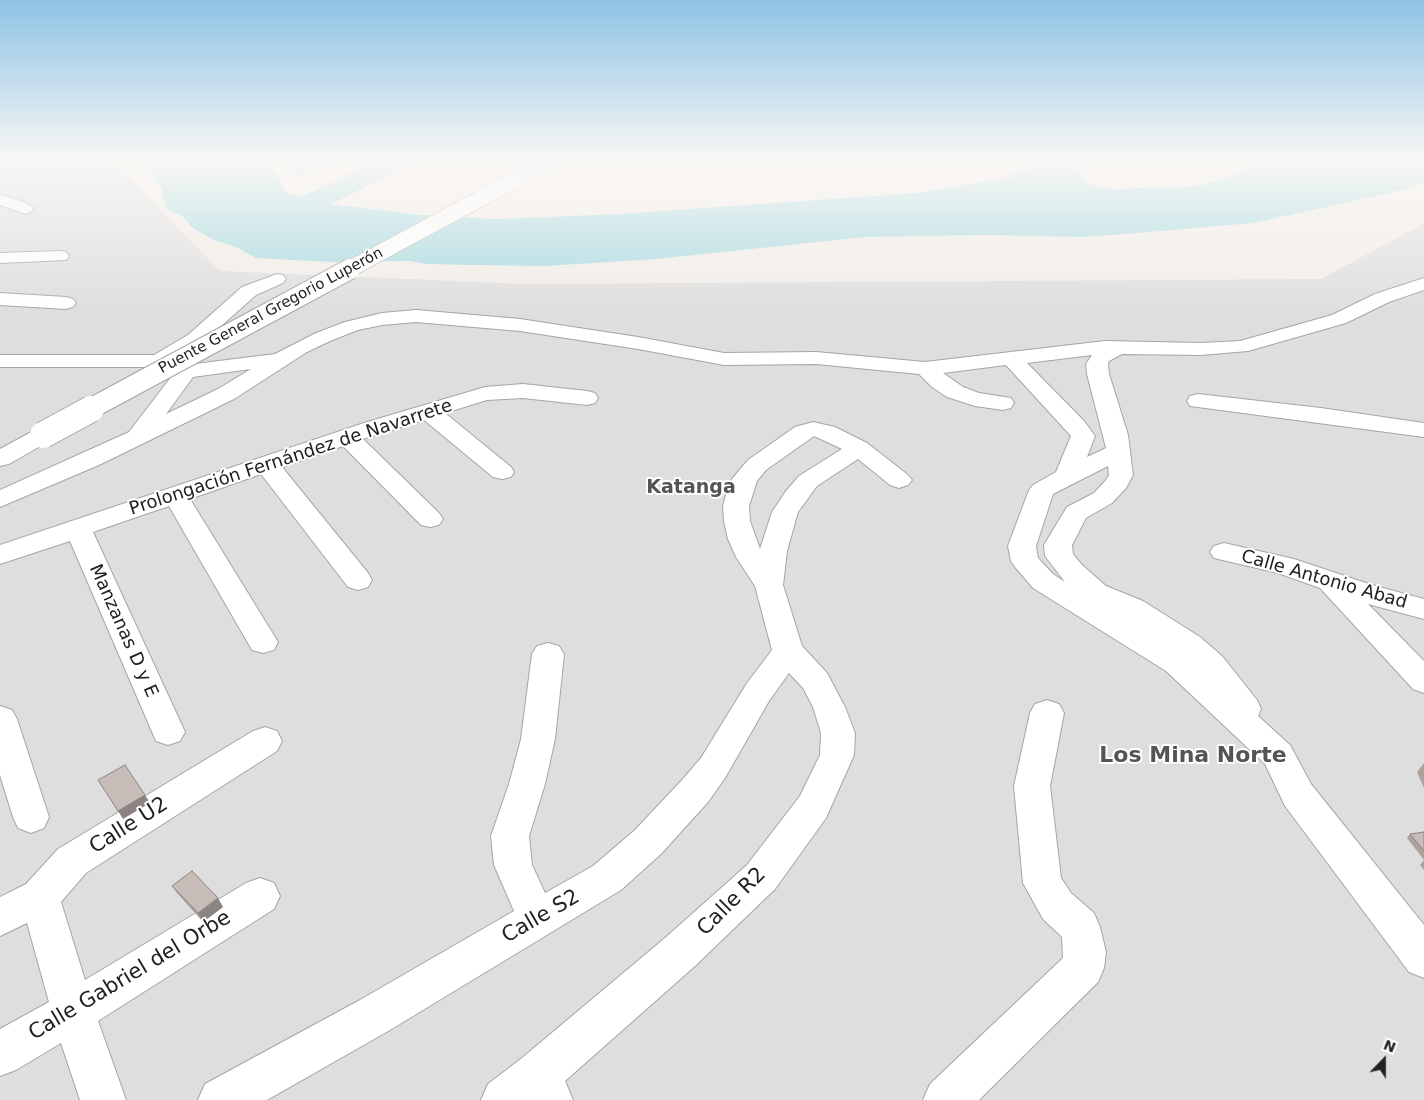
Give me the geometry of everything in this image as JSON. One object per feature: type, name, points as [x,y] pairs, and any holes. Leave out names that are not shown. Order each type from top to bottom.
[{"type":"street","name":"Puente General Gregorio Luperón","points":[[0,458],[457,211]]},
{"type":"street","points":[[0,258],[60,256]]},
{"type":"street","points":[[158,361],[195,339],[249,291],[277,278]]},
{"type":"street","points":[[0,499],[90,460],[226,394],[275,360],[323,337],[352,326],[382,319],[416,316],[510,324],[566,331],[724,359],[816,358],[925,368],[1090,348],[1201,349],[1241,347],[1339,319],[1382,298],[1424,284]]},
{"type":"street","points":[[0,299],[67,304],[33,320]]},
{"type":"street","points":[[1118,347],[1101,357],[1097,364],[1098,374],[1116,435],[1121,475],[1117,483],[1103,498],[1076,513],[1058,545],[1059,556],[1072,572],[1096,593],[1134,608],[1190,645],[1211,664],[1278,755],[1298,795],[1424,958]]},
{"type":"street","points":[[229,351],[275,360]]},
{"type":"street","points":[[1012,358],[1076,426],[1083,436],[1067,476]]},
{"type":"street","points":[[138,436],[186,372],[275,360]]},
{"type":"street","points":[[0,361],[158,361],[184,364],[186,372]]},
{"type":"street","points":[[925,368],[954,392],[975,399],[1003,403]]},
{"type":"street","name":"Prolongación Fernández de Navarrete","points":[[0,555],[347,436],[484,394],[506,391],[543,392],[586,398]]},
{"type":"street","points":[[1198,401],[1321,415],[1424,430]]},
{"type":"street","points":[[428,411],[502,472]]},
{"type":"street","points":[[788,651],[769,585],[750,557],[742,539],[736,514],[740,491],[745,479],[757,465],[803,432],[813,429],[827,432],[859,448],[899,480]]},
{"type":"street","points":[[347,436],[430,520]]},
{"type":"street","points":[[769,585],[773,551],[779,530],[785,512],[795,496],[808,481],[859,448]]},
{"type":"street","points":[[1119,451],[1042,490],[1022,546],[1025,561],[1044,581],[1177,663],[1278,755]]},
{"type":"street","points":[[266,464],[358,580]]},
{"type":"street","points":[[175,495],[263,642]]},
{"type":"street","name":"Manzanas D y E","points":[[78,529],[168,732]]},
{"type":"street","name":"Calle Antonio Abad","points":[[1224,552],[1284,565],[1329,582],[1424,609]]},
{"type":"street","points":[[1329,582],[1424,680]]},
{"type":"street","name":"Calle S2","points":[[221,1100],[375,1015],[607,878],[648,842],[695,791],[713,768],[758,692],[788,651]]},
{"type":"street","name":"Calle R2","points":[[531,1092],[761,877],[813,807],[837,755],[838,733],[830,707],[816,681],[788,651]]},
{"type":"street","points":[[537,919],[513,865],[510,836],[527,784],[538,740],[548,654]]},
{"type":"street","points":[[946,1100],[1083,968],[1085,952],[1080,927],[1057,906],[1042,883],[1032,786],[1047,714]]},
{"type":"street","points":[[0,719],[31,817]]},
{"type":"street","name":"Calle U2","points":[[0,917],[40,897],[72,861],[265,741]]},
{"type":"street","name":"Calle Gabriel del Orbe","points":[[0,1054],[73,1012],[260,896]]},
{"type":"street","points":[[40,897],[73,1012],[103,1100]]},
{"type":"shaded area","points":[[0,211],[162,211],[220,271],[526,284],[1321,279],[1424,223],[1424,1100],[0,1100]]},
{"type":"water","points":[[173,211],[391,211],[497,219],[657,211],[1306,211],[1253,223],[1139,233],[1082,237],[988,235],[865,237],[656,259],[544,266],[427,264],[409,261],[332,262],[256,258],[236,247],[214,240],[193,228],[182,216]]},
{"type":"building","points":[[125,765],[145,795],[118,811],[98,780]]},
{"type":"building","points":[[1424,832],[1424,851],[1410,834]]},
{"type":"building","points":[[192,871],[218,898],[198,913],[172,886]]},
{"type":"district","name":"Katanga","points":[[691,488]]},
{"type":"district","name":"Los Mina Norte","points":[[1193,756]]}]
